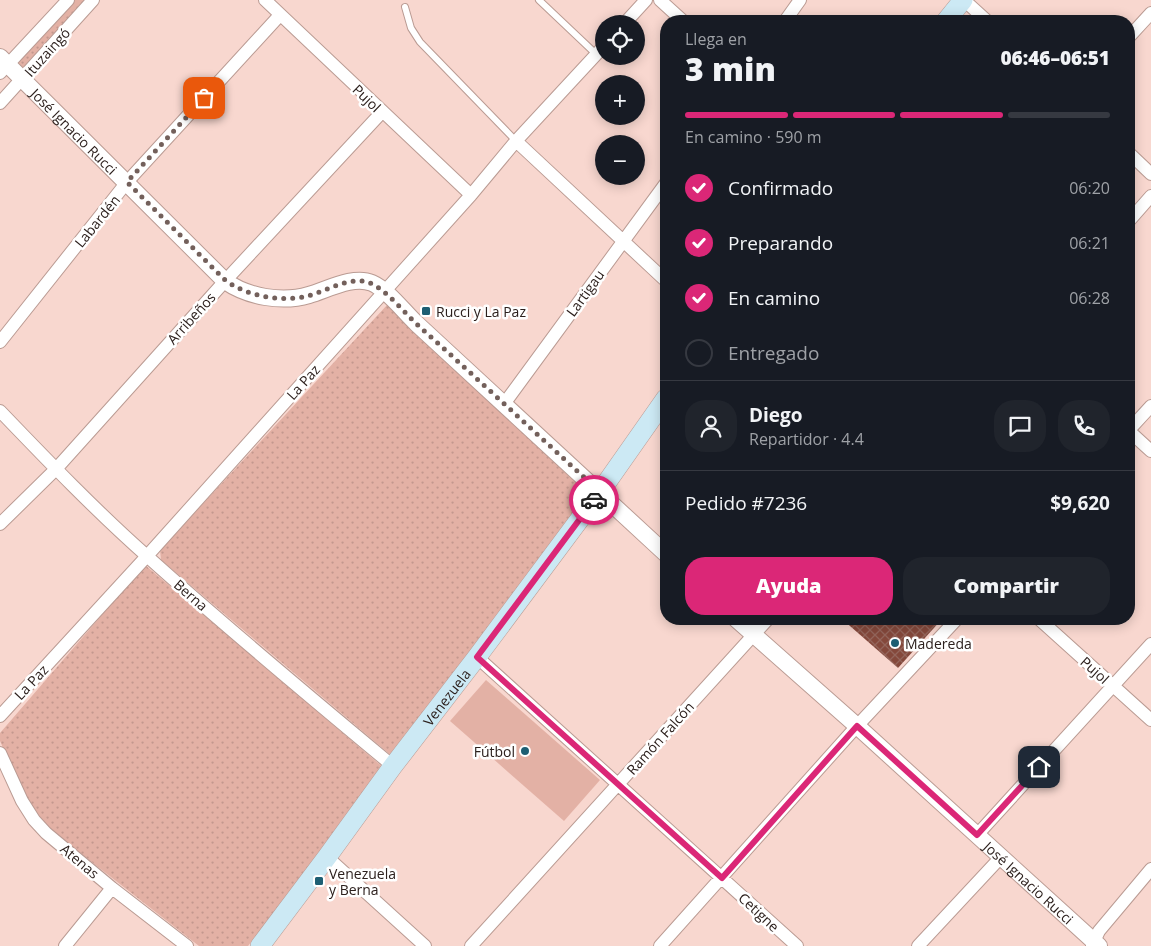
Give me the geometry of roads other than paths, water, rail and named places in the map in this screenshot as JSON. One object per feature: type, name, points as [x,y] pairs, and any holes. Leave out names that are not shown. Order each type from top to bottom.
[{"type":"main road","points":[[951,15],[964,0]]},
{"type":"main road","name":"Venezuela","points":[[260,946],[600,492],[660,407]]},
{"type":"street","name":"Ituzaingó","points":[[3,65],[68,0]]},
{"type":"street","name":"Ituzaingó","points":[[0,103],[93,0]]},
{"type":"street","name":"Pujol","points":[[265,0],[471,195]]},
{"type":"street","points":[[632,15],[646,0]]},
{"type":"street","points":[[660,0],[676,15]]},
{"type":"street","points":[[789,15],[800,0]]},
{"type":"street","points":[[964,0],[980,15]]},
{"type":"street","points":[[1135,30],[1151,13]]},
{"type":"street","name":"Labardén","points":[[0,342],[127,182],[280,15]]},
{"type":"street","name":"La Paz","points":[[0,716],[147,556],[595,55]]},
{"type":"street","name":"José Ignacio Rucci","points":[[3,65],[22,79],[225,280],[245,292],[274,298],[307,296],[360,281],[370,283],[384,292],[660,548]]},
{"type":"street","name":"Arribeños","points":[[0,524],[56,469],[225,280],[382,112]]},
{"type":"street","points":[[516,142],[660,275]]},
{"type":"street","points":[[1135,159],[1151,174]]},
{"type":"street","name":"Lartigau","points":[[504,404],[660,191]]},
{"type":"street","points":[[1135,214],[1151,196]]},
{"type":"street","points":[[1135,424],[1151,406]]},
{"type":"street","name":"Berna","points":[[0,412],[56,469],[147,556],[272,665],[393,766]]},
{"type":"street","points":[[1135,436],[1151,451]]},
{"type":"street","name":"José Ignacio Rucci","points":[[742,625],[857,726],[1095,945]]},
{"type":"street","name":"Ramón Falcón","points":[[471,946],[762,625]]},
{"type":"street","points":[[660,946],[857,726],[951,625]]},
{"type":"street","name":"Pujol","points":[[1045,625],[1151,720]]},
{"type":"street","points":[[977,835],[1151,644]]},
{"type":"street","name":"Cetigne","points":[[477,657],[796,946]]},
{"type":"street","name":"Atenas","points":[[0,753],[22,801],[34,820],[46,833],[112,888],[187,946]]},
{"type":"street","points":[[327,857],[425,946]]},
{"type":"street","points":[[918,946],[1001,857]]},
{"type":"street","points":[[1095,945],[1099,931],[1151,869]]},
{"type":"street","points":[[65,946],[112,888]]},
{"type":"lane","points":[[539,0],[595,46]]},
{"type":"lane","points":[[405,7],[412,28],[420,42],[516,142]]},
{"type":"place","name":"Rucci y La Paz","points":[[426,311]]},
{"type":"place","name":"Madereda","points":[[895,643]]},
{"type":"place","name":"Fútbol","points":[[525,751]]},
{"type":"place","name":"Venezuela y Berna","points":[[319,881]]}]
